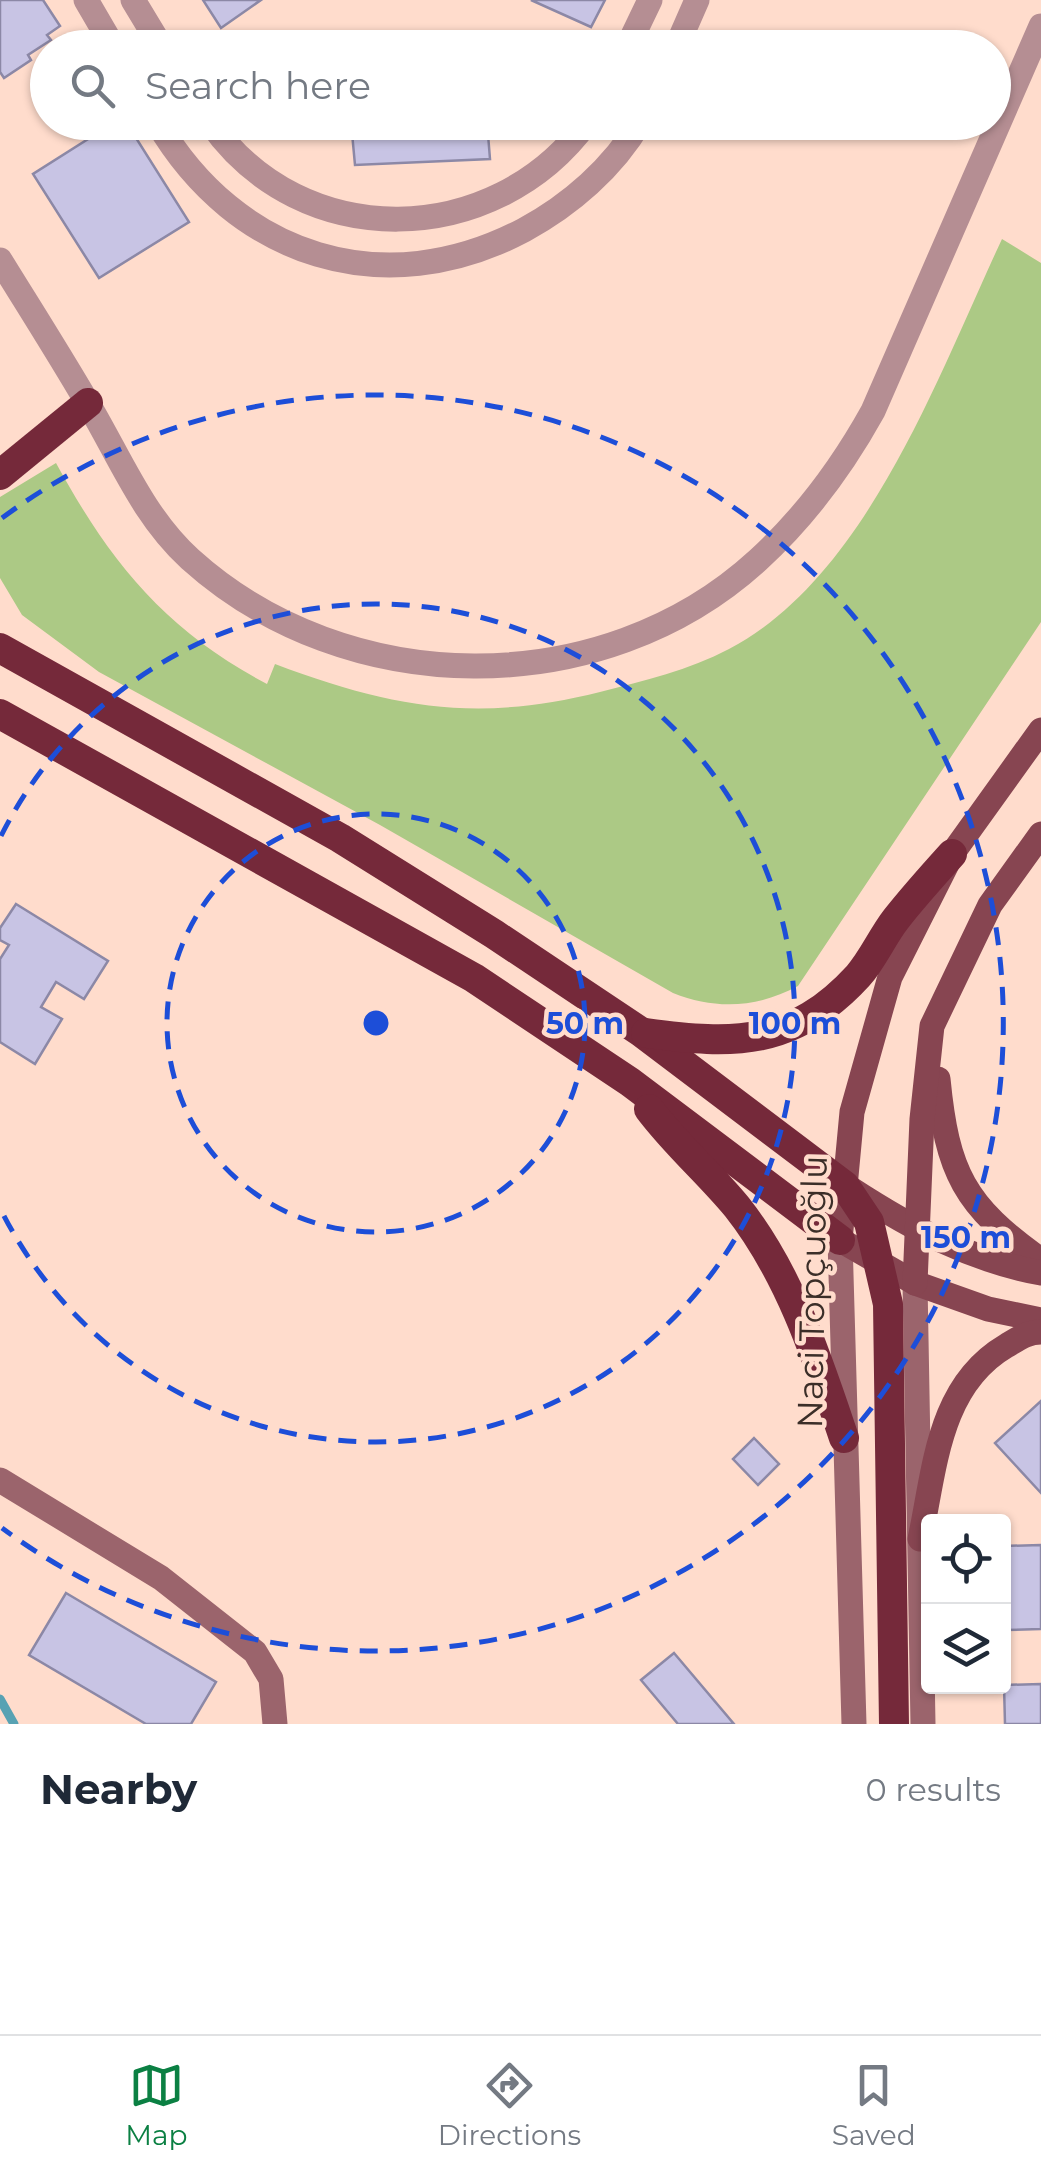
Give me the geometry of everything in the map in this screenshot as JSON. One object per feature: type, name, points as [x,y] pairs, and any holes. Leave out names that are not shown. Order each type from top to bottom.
[{"type":"highway","points":[[0,475],[88,404]]},
{"type":"highway","points":[[2,646],[340,838],[641,1032],[844,1186],[869,1222],[881,1260],[888,1304],[894,1724]]},
{"type":"highway","points":[[0,714],[474,978],[630,1082],[840,1240]]},
{"type":"highway","points":[[641,1032],[707,1042],[753,1038],[814,1018],[860,974],[895,920],[952,854]]},
{"type":"highway","points":[[630,1082],[678,1148],[735,1204],[765,1247],[819,1362],[844,1438]]},
{"type":"main road","name":"Naci Topçuoğlu","points":[[854,1724],[840,1240],[852,1112],[890,976],[952,854],[1041,730]]},
{"type":"main road","points":[[923,1724],[915,1283],[922,1119],[932,1026],[990,905],[1041,834]]},
{"type":"main road","points":[[932,1026],[944,1136],[965,1189],[993,1226],[1041,1260]]},
{"type":"main road","points":[[844,1186],[918,1232],[998,1265],[1041,1273]]},
{"type":"main road","points":[[840,1240],[881,1260],[915,1283],[988,1309],[1041,1320]]},
{"type":"main road","points":[[920,1538],[942,1438],[958,1388],[996,1352],[1030,1332],[1041,1332]]},
{"type":"main road","points":[[0,1480],[160,1578],[255,1652],[271,1678],[275,1724]]},
{"type":"street","points":[[86,0],[104,30]]},
{"type":"street","points":[[133,0],[151,30]]},
{"type":"street","points":[[636,30],[650,0]]},
{"type":"street","points":[[684,30],[697,0]]},
{"type":"street","points":[[1011,95],[1041,26]]},
{"type":"street","points":[[170,140],[200,183],[245,222],[327,258],[387,266],[479,250],[538,223],[592,182],[626,140]]},
{"type":"street","points":[[225,140],[245,163],[278,188],[341,214],[394,222],[470,210],[512,192],[550,164],[571,140]]},
{"type":"street","points":[[0,260],[88,404],[152,521],[191,560],[238,596],[290,626],[350,649],[410,662],[468,668],[528,665],[587,654],[654,629],[705,600],[756,562],[805,513],[844,462],[873,411],[991,140]]},
{"type":"green space","points":[[1002,239],[1041,263],[1041,622],[798,986],[767,999],[721,1004],[673,993],[380,825],[99,672],[22,615],[0,578],[0,497],[56,463],[97,532],[144,590],[199,641],[267,684],[275,664],[397,700],[435,706],[514,707],[556,702],[682,669],[729,649],[778,616],[821,573],[859,523],[924,409]]},
{"type":"building","points":[[0,0],[43,0],[60,26],[54,30],[30,30],[30,61],[4,78],[0,72]]},
{"type":"building","points":[[203,0],[261,0],[221,28]]},
{"type":"building","points":[[531,0],[605,0],[591,27]]},
{"type":"building","points":[[87,140],[137,140],[189,222],[99,278],[33,174]]},
{"type":"building","points":[[353,140],[488,140],[490,159],[355,165]]},
{"type":"building","points":[[16,904],[108,961],[84,999],[56,982],[41,1007],[62,1019],[35,1064],[0,1042],[0,959],[9,945],[0,940],[0,928]]},
{"type":"building","points":[[1041,1401],[1041,1493],[995,1443]]},
{"type":"building","points":[[754,1438],[779,1464],[758,1485],[733,1459]]},
{"type":"building","points":[[1041,1545],[1041,1629],[1011,1630],[1011,1546]]},
{"type":"building","points":[[66,1593],[216,1682],[191,1724],[146,1724],[29,1655]]},
{"type":"building","points":[[674,1653],[734,1724],[678,1724],[641,1680]]},
{"type":"building","points":[[1041,1684],[1041,1724],[1005,1724],[1004,1694],[1011,1694],[1011,1685]]},
{"type":"waterway","points":[[0,1699],[14,1724]]}]
